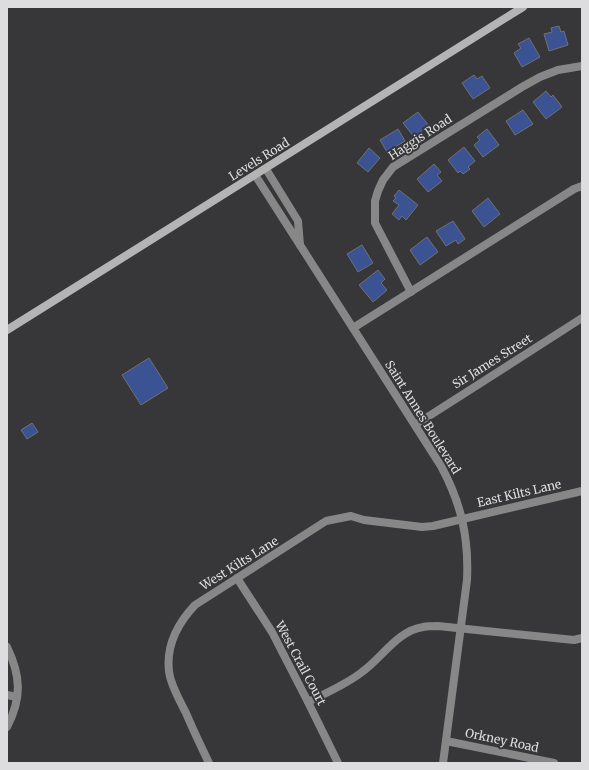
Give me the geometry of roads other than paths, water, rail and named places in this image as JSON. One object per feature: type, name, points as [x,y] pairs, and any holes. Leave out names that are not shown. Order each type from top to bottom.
[{"type":"main road","name":"Levels Road","points":[[7,330],[523,7]]},
{"type":"street","name":"Haggis Road","points":[[411,292],[375,223],[375,201],[383,180],[393,167],[522,87],[540,77],[558,70],[582,66]]},
{"type":"street","name":"Saint Annes Boulevard","points":[[266,169],[298,221],[300,244]]},
{"type":"street","name":"Saint Annes Boulevard","points":[[255,175],[415,425],[448,479],[459,507],[466,538],[468,566],[443,763]]},
{"type":"street","points":[[353,328],[574,189],[582,186]]},
{"type":"street","name":"Sir James Street","points":[[415,425],[582,318]]},
{"type":"street","name":"East Kilts Lane","points":[[462,519],[582,491]]},
{"type":"street","name":"West Kilts Lane","points":[[209,763],[175,690],[169,672],[169,651],[177,629],[185,616],[195,605],[326,522],[351,516],[364,520],[422,527],[462,519]]},
{"type":"street","name":"West Crail Court","points":[[237,578],[272,632],[338,763]]},
{"type":"street","points":[[308,702],[363,672],[397,640],[409,632],[423,627],[438,626],[574,640],[582,638]]},
{"type":"street","points":[[7,647],[13,659],[18,680],[17,697],[7,727]]},
{"type":"street","points":[[7,695],[17,697]]},
{"type":"street","name":"Orkney Road","points":[[446,741],[554,763]]}]
